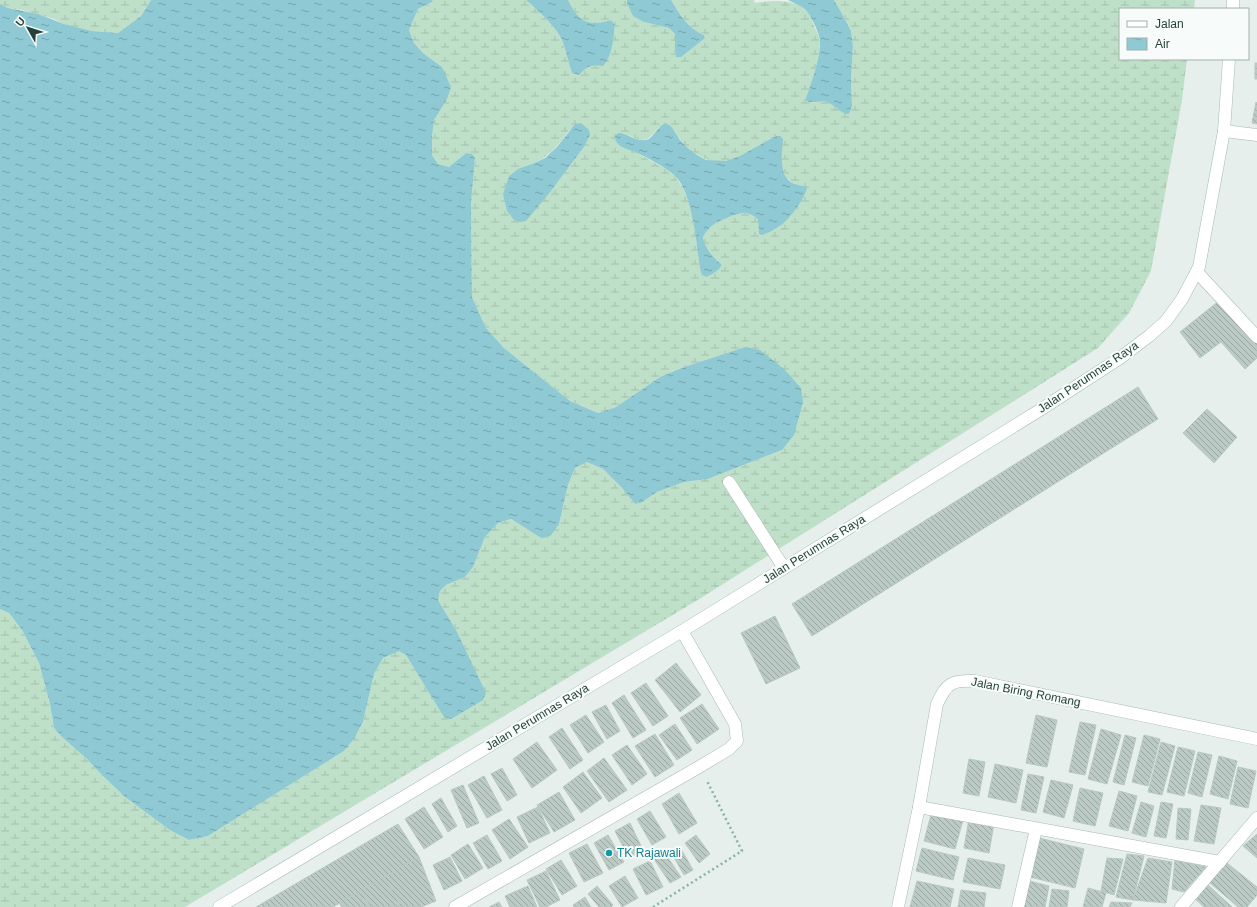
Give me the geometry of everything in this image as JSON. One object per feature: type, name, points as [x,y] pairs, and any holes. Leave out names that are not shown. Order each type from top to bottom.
[{"type":"street","name":"Jalan Perumnas Raya","points":[[219,907],[682,631],[1040,410],[1120,358],[1149,336],[1166,320],[1182,299],[1199,268],[1224,131],[1229,60]]},
{"type":"street","points":[[1224,131],[1257,135]]},
{"type":"street","points":[[1197,272],[1257,337]]},
{"type":"street","points":[[729,482],[784,568]]},
{"type":"street","points":[[455,907],[699,767],[729,749],[737,741],[735,724],[682,631]]},
{"type":"street","name":"Jalan Biring Romang","points":[[898,907],[920,807],[937,704],[944,691],[950,685],[960,681],[975,681],[1257,739]]},
{"type":"street","points":[[920,807],[1220,862]]},
{"type":"street","points":[[1181,907],[1257,818]]},
{"type":"street","points":[[1018,907],[1036,829]]},
{"type":"path","points":[[653,907],[742,851],[699,767]]},
{"type":"green space","points":[[0,0],[151,0],[141,16],[118,33],[92,31],[64,24],[54,19],[22,10],[8,8],[0,4]]},
{"type":"green space","points":[[433,0],[526,0],[546,18],[556,30],[562,40],[572,73],[593,66],[603,66],[615,25],[611,20],[596,23],[585,21],[580,18],[568,0],[627,0],[627,3],[644,22],[669,28],[675,34],[676,56],[680,57],[705,37],[688,24],[671,0],[754,0],[755,3],[774,1],[792,3],[803,7],[807,11],[820,40],[819,54],[815,71],[805,100],[852,106],[851,78],[853,46],[851,31],[834,0],[1195,0],[1194,8],[1119,8],[1119,60],[1187,60],[1182,100],[1151,271],[1129,313],[1098,348],[701,598],[185,907],[0,907],[0,609],[9,613],[22,630],[39,663],[50,704],[54,728],[125,797],[189,840],[208,836],[344,751],[354,739],[363,722],[374,674],[383,658],[399,650],[406,655],[445,717],[456,630],[438,600],[440,591],[446,585],[465,577],[473,567],[485,537],[498,523],[511,519],[541,538],[559,524],[568,485],[575,468],[587,462],[603,469],[622,488],[635,504],[641,503],[657,492],[684,482],[708,479],[782,450],[745,347],[684,367],[660,377],[616,407],[598,413],[570,401],[504,348],[486,328],[472,297],[471,204],[475,158],[466,153],[449,167],[438,164],[432,155],[432,137],[434,120],[439,110],[442,67],[423,53],[414,43],[409,30],[418,9],[432,2]],"holes":[[[671,126],[687,147],[700,157],[717,161],[732,160],[752,151],[776,136],[782,155],[781,164],[786,177],[792,183],[798,205],[778,228],[759,234],[758,220],[755,217],[744,213],[713,225],[703,237],[704,242],[713,256],[722,265],[717,271],[707,277],[700,268],[693,216],[689,201],[675,176],[666,169],[618,144],[628,135],[645,140],[659,127]],[[570,129],[584,147],[551,191],[532,164],[554,150]]]},
{"type":"water","points":[[151,0],[433,0],[432,2],[418,9],[409,30],[414,43],[423,53],[442,67],[451,87],[447,99],[434,120],[432,155],[438,164],[449,167],[466,153],[472,154],[475,158],[471,204],[472,297],[486,328],[504,348],[570,401],[598,413],[616,407],[660,377],[684,367],[745,347],[760,350],[784,369],[801,388],[803,402],[794,435],[782,450],[708,479],[684,482],[657,492],[641,503],[635,504],[622,488],[603,469],[587,462],[575,468],[568,485],[559,524],[551,535],[541,538],[511,519],[498,523],[485,537],[473,567],[465,577],[446,585],[440,591],[438,600],[456,630],[486,693],[483,700],[451,719],[444,717],[406,655],[399,651],[383,658],[374,674],[363,722],[354,739],[344,751],[208,836],[189,840],[170,830],[125,797],[54,728],[50,704],[39,663],[22,630],[9,613],[0,609],[0,4],[8,8],[38,14],[64,24],[92,31],[118,33],[141,16]]},
{"type":"water","points":[[526,0],[568,0],[580,18],[585,21],[596,23],[611,20],[615,25],[613,41],[609,57],[603,66],[589,67],[579,75],[572,73],[562,40],[556,30],[546,18]]},
{"type":"water","points":[[627,0],[671,0],[688,25],[704,35],[705,38],[681,57],[676,57],[675,34],[669,28],[644,22],[633,16]]},
{"type":"water","points":[[788,0],[834,0],[841,12],[851,31],[853,46],[851,78],[852,106],[849,114],[843,113],[832,104],[826,102],[811,102],[805,100],[813,79],[820,40],[812,19],[807,11]]},
{"type":"water","points":[[581,123],[589,130],[590,135],[584,147],[526,221],[520,222],[514,220],[507,211],[503,194],[509,176],[518,169],[545,158],[557,147],[575,124]]},
{"type":"water","points":[[665,123],[671,126],[680,140],[688,148],[706,160],[726,161],[740,156],[776,136],[780,136],[783,139],[782,164],[785,176],[794,184],[807,187],[800,203],[791,216],[775,229],[762,235],[759,234],[758,220],[751,215],[744,213],[731,216],[713,225],[703,237],[710,252],[722,265],[717,271],[707,277],[702,275],[690,205],[686,193],[680,183],[674,175],[666,169],[635,152],[622,147],[615,139],[615,136],[618,133],[622,133],[641,140],[649,139]]},
{"type":"building","points":[[1255,63],[1257,63],[1257,79],[1255,79]]},
{"type":"building","points":[[1256,102],[1257,103],[1257,124],[1252,123]]},
{"type":"building","points":[[1220,300],[1257,343],[1257,358],[1245,369],[1221,342],[1200,358],[1180,332]]},
{"type":"building","points":[[1138,387],[1158,419],[812,636],[792,604]]},
{"type":"building","points":[[1207,409],[1237,437],[1214,463],[1183,433]]},
{"type":"building","points":[[775,616],[800,668],[766,684],[741,633]]},
{"type":"building","points":[[676,663],[701,695],[680,712],[655,680]]},
{"type":"building","points":[[646,683],[668,716],[653,726],[631,693]]},
{"type":"building","points":[[624,695],[646,730],[633,738],[612,703]]},
{"type":"building","points":[[702,704],[719,729],[697,744],[680,718]]},
{"type":"building","points":[[606,705],[620,731],[607,739],[592,712]]},
{"type":"building","points":[[586,715],[604,742],[588,753],[570,725]]},
{"type":"building","points":[[1036,715],[1057,720],[1047,767],[1026,763]]},
{"type":"building","points":[[1080,722],[1096,725],[1085,775],[1069,772]]},
{"type":"building","points":[[675,724],[692,750],[677,760],[659,735]]},
{"type":"building","points":[[562,728],[583,760],[570,769],[549,737]]},
{"type":"building","points":[[1101,729],[1121,735],[1107,784],[1088,779]]},
{"type":"building","points":[[655,734],[674,765],[655,777],[635,746]]},
{"type":"building","points":[[1125,735],[1136,738],[1124,785],[1113,782]]},
{"type":"building","points":[[1144,735],[1160,739],[1148,786],[1132,782]]},
{"type":"building","points":[[537,742],[557,770],[532,788],[513,759]]},
{"type":"building","points":[[1161,742],[1175,746],[1162,795],[1148,792]]},
{"type":"building","points":[[627,745],[647,774],[632,785],[612,755]]},
{"type":"building","points":[[1178,747],[1195,751],[1184,796],[1167,792]]},
{"type":"building","points":[[1198,752],[1212,755],[1202,797],[1188,793]]},
{"type":"building","points":[[1219,756],[1237,761],[1228,799],[1210,794]]},
{"type":"building","points":[[604,758],[627,790],[609,802],[587,771]]},
{"type":"building","points":[[969,759],[985,762],[979,796],[963,793]]},
{"type":"building","points":[[995,764],[1023,770],[1016,803],[988,797]]},
{"type":"building","points":[[1238,767],[1256,771],[1248,808],[1230,804]]},
{"type":"building","points":[[502,768],[517,795],[507,801],[491,774]]},
{"type":"building","points":[[583,772],[602,798],[581,813],[563,787]]},
{"type":"building","points":[[1028,774],[1044,777],[1036,813],[1021,810]]},
{"type":"building","points":[[484,776],[502,810],[487,818],[468,785]]},
{"type":"building","points":[[1051,780],[1073,785],[1064,818],[1043,812]]},
{"type":"building","points":[[463,785],[479,823],[467,828],[451,790]]},
{"type":"building","points":[[1080,788],[1103,793],[1095,826],[1073,821]]},
{"type":"building","points":[[1119,791],[1137,796],[1128,831],[1109,826]]},
{"type":"building","points":[[559,792],[575,820],[554,832],[537,805]]},
{"type":"building","points":[[679,793],[697,823],[679,834],[662,804]]},
{"type":"building","points":[[441,798],[457,826],[448,832],[432,804]]},
{"type":"building","points":[[1141,802],[1154,806],[1146,837],[1132,833]]},
{"type":"building","points":[[1161,802],[1173,804],[1166,838],[1154,836]]},
{"type":"building","points":[[1201,805],[1221,808],[1214,844],[1194,841]]},
{"type":"building","points":[[424,807],[443,837],[424,849],[405,819]]},
{"type":"building","points":[[538,807],[550,833],[529,843],[517,817]]},
{"type":"building","points":[[1178,808],[1191,809],[1188,840],[1176,839]]},
{"type":"building","points":[[650,811],[666,837],[652,845],[637,819]]},
{"type":"building","points":[[932,811],[963,820],[955,849],[924,841]]},
{"type":"building","points":[[509,819],[528,847],[510,859],[492,830]]},
{"type":"building","points":[[969,819],[994,823],[989,853],[964,848]]},
{"type":"building","points":[[630,823],[643,850],[629,858],[615,831]]},
{"type":"building","points":[[398,824],[419,857],[333,907],[256,907]]},
{"type":"building","points":[[1257,834],[1257,858],[1243,846]]},
{"type":"building","points":[[487,835],[502,861],[488,869],[473,843]]},
{"type":"building","name":"TK Rajawali","points":[[608,835],[624,862],[609,870],[594,843]]},
{"type":"building","points":[[696,835],[710,854],[699,863],[685,843]]},
{"type":"building","points":[[1039,838],[1084,849],[1075,888],[1030,877]]},
{"type":"building","points":[[468,844],[483,868],[465,879],[451,855]]},
{"type":"building","points":[[587,844],[603,873],[584,882],[569,853]]},
{"type":"building","points":[[680,847],[693,870],[684,875],[671,852]]},
{"type":"building","points":[[922,848],[959,857],[953,880],[916,871]]},
{"type":"building","points":[[664,852],[681,877],[670,883],[654,859]]},
{"type":"building","points":[[1127,854],[1144,856],[1133,900],[1116,897]]},
{"type":"building","points":[[419,857],[436,901],[421,907],[401,907],[384,877]]},
{"type":"building","points":[[450,857],[462,881],[444,890],[433,865]]},
{"type":"building","points":[[968,858],[1005,865],[1000,889],[963,882]]},
{"type":"building","points":[[1107,858],[1123,859],[1114,895],[1101,891]]},
{"type":"building","points":[[1148,858],[1172,862],[1166,903],[1133,900]]},
{"type":"building","points":[[561,860],[577,886],[562,895],[546,869]]},
{"type":"building","points":[[1175,860],[1206,867],[1184,892],[1172,889]]},
{"type":"building","points":[[650,861],[663,887],[646,895],[633,869]]},
{"type":"building","points":[[1227,863],[1257,887],[1257,895],[1247,907],[1238,907],[1209,882]]},
{"type":"building","points":[[546,871],[560,900],[546,907],[540,907],[527,880]]},
{"type":"building","points":[[625,876],[638,898],[622,907],[609,886]]},
{"type":"building","points":[[384,877],[401,907],[371,907],[360,891]]},
{"type":"building","points":[[917,881],[954,889],[950,907],[910,907]]},
{"type":"building","points":[[1029,881],[1049,886],[1045,907],[1022,907]]},
{"type":"building","points":[[1207,884],[1232,907],[1204,907],[1194,898]]},
{"type":"building","points":[[528,886],[537,907],[510,907],[505,896]]},
{"type":"building","points":[[597,886],[613,905],[611,907],[599,907],[588,894]]},
{"type":"building","points":[[1088,888],[1106,893],[1102,907],[1083,907]]},
{"type":"building","points":[[1052,889],[1069,891],[1067,907],[1049,907]]},
{"type":"building","points":[[961,890],[986,893],[984,907],[958,907]]},
{"type":"building","points":[[360,891],[371,907],[342,907],[339,903]]},
{"type":"building","points":[[585,897],[591,907],[574,907],[573,905]]},
{"type":"building","points":[[499,902],[502,907],[489,907]]},
{"type":"building","points":[[1111,902],[1132,903],[1130,907],[1109,907]]},
{"type":"place","name":"TK Rajawali","points":[[609,853]]}]
